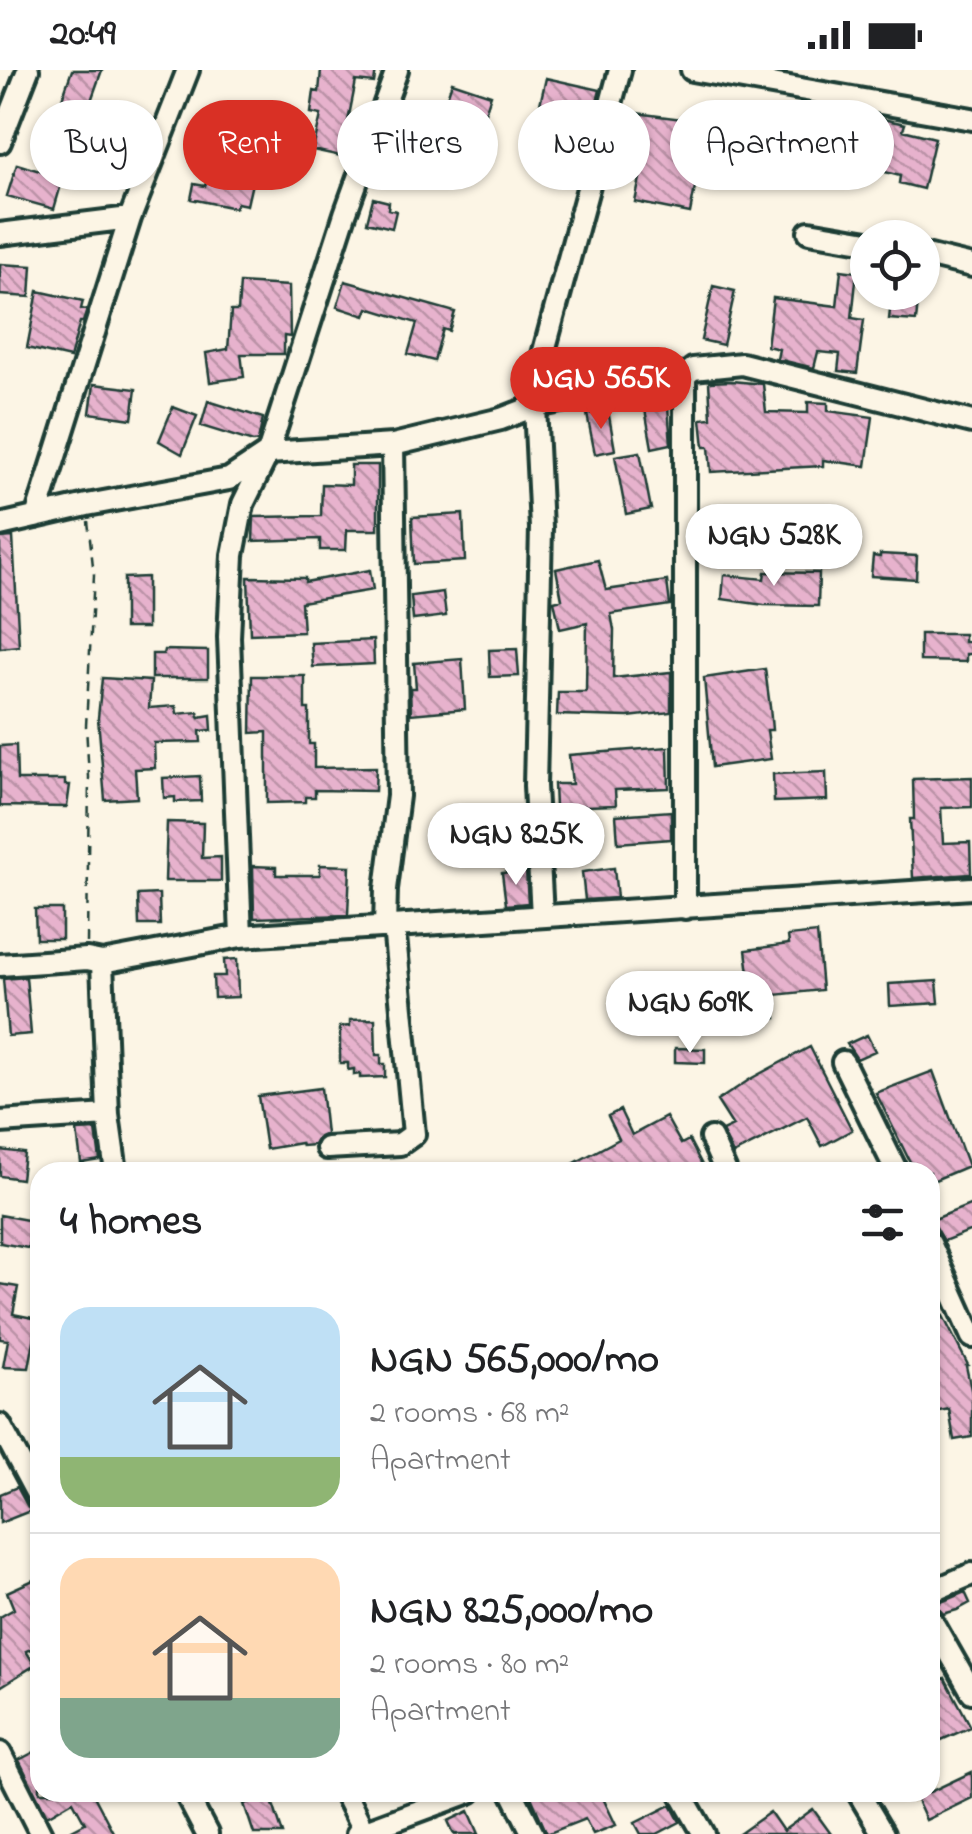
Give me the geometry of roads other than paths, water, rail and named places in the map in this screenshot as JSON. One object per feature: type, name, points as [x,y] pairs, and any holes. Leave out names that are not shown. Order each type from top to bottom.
[{"type":"street","points":[[0,142],[28,70]]},
{"type":"street","points":[[36,517],[130,218],[188,70]]},
{"type":"street","points":[[241,936],[229,637],[233,555],[243,504],[268,453],[345,214],[397,70]]},
{"type":"street","points":[[542,916],[535,786],[541,528],[535,406],[540,366],[620,70]]},
{"type":"street","points":[[692,70],[972,119]]},
{"type":"street","points":[[0,234],[130,218]]},
{"type":"street","points":[[809,232],[850,239]]},
{"type":"street","points":[[940,258],[972,266]]},
{"type":"street","points":[[0,525],[229,479],[268,453],[393,445],[483,424],[535,406],[685,376],[694,368],[742,364],[972,422]]},
{"type":"street","points":[[685,376],[686,908]]},
{"type":"street","points":[[327,1148],[400,1144],[414,1134],[386,889],[398,796],[393,445]]},
{"type":"street","points":[[0,966],[94,960],[241,936],[972,888]]},
{"type":"street","points":[[94,960],[115,1162]]},
{"type":"street","points":[[842,1062],[892,1162]]},
{"type":"street","points":[[0,1122],[108,1115]]},
{"type":"street","points":[[711,1138],[722,1162]]},
{"type":"street","points":[[940,1265],[972,1337]]},
{"type":"street","points":[[0,1424],[30,1481]]},
{"type":"street","points":[[940,1588],[972,1574]]},
{"type":"street","points":[[940,1636],[972,1692]]},
{"type":"street","points":[[0,1753],[41,1834]]},
{"type":"street","points":[[190,1802],[207,1834]]},
{"type":"street","points":[[348,1802],[362,1833],[444,1802]]},
{"type":"street","points":[[517,1802],[533,1834]]},
{"type":"street","points":[[686,1802],[704,1834]]},
{"type":"street","points":[[864,1802],[883,1834]]}]
